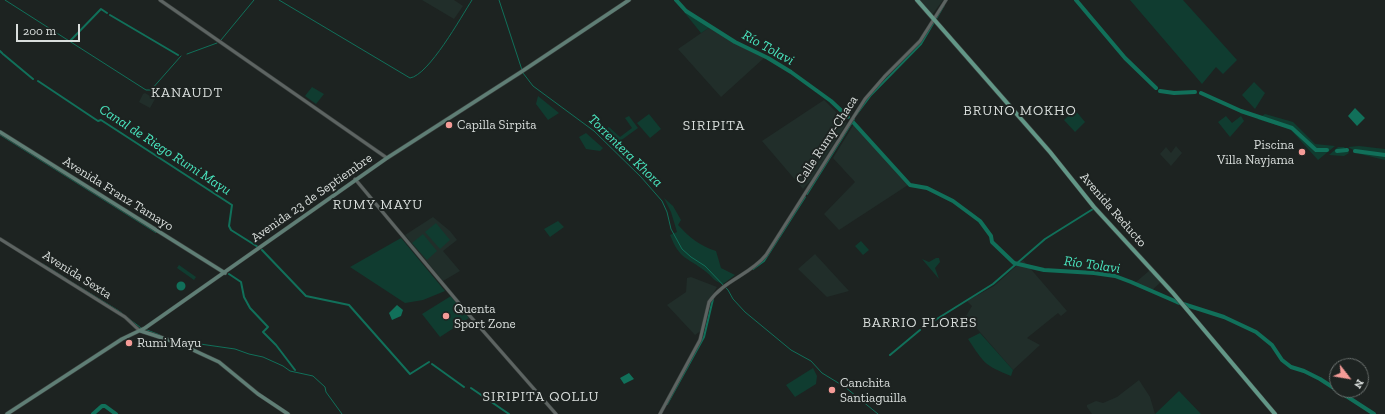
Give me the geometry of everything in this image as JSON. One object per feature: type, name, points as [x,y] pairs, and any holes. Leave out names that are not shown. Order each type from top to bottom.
[{"type":"main road","name":"Avenida 23 de Septiembre","points":[[7,414],[66,374],[122,339],[143,330],[226,273],[387,158],[629,0]]},
{"type":"main road","name":"Avenida Reducto","points":[[917,0],[1050,152],[1094,207],[1180,301],[1275,414]]},
{"type":"main road","name":"Avenida Franz Tamayo","points":[[0,132],[226,273]]},
{"type":"main road","points":[[143,330],[178,343],[219,362],[258,394],[288,414]]},
{"type":"street","points":[[160,0],[387,158]]},
{"type":"street","name":"Calle Rumy-Chaca","points":[[660,414],[700,340],[709,302],[724,285],[756,265],[766,255],[865,99],[885,76],[920,41],[935,20],[946,0]]},
{"type":"street","points":[[355,180],[463,308],[556,414]]},
{"type":"street","name":"Avenida Sexta","points":[[0,239],[125,317],[143,330]]},
{"type":"shaded area","points":[[422,0],[454,0],[463,6],[454,19]]},
{"type":"shaded area","points":[[920,0],[943,0],[932,15]]},
{"type":"shaded area","points":[[1130,0],[1183,0],[1237,60],[1223,74],[1216,67],[1202,84]]},
{"type":"shaded area","points":[[684,12],[710,27],[701,33]]},
{"type":"shaded area","points":[[710,27],[732,42],[764,58],[721,97],[678,49]]},
{"type":"shaded area","points":[[1254,82],[1265,93],[1255,109],[1242,95]]},
{"type":"shaded area","points":[[312,87],[324,94],[316,104],[305,96]]},
{"type":"shaded area","points":[[145,93],[155,99],[150,108],[139,102]]},
{"type":"shaded area","points":[[538,96],[559,113],[548,120],[536,104]]},
{"type":"shaded area","points":[[824,100],[847,123],[812,179],[803,189],[762,141]]},
{"type":"shaded area","points":[[1355,108],[1365,118],[1357,126],[1348,116]]},
{"type":"shaded area","points":[[1075,110],[1085,122],[1075,132],[1064,120]]},
{"type":"shaded area","points":[[649,114],[661,129],[650,138],[637,123]]},
{"type":"shaded area","points":[[1265,114],[1293,122],[1315,144],[1335,146],[1318,160],[1290,129],[1257,119]]},
{"type":"shaded area","points":[[629,116],[638,128],[616,144],[601,132],[609,127],[620,137],[632,128],[625,118]]},
{"type":"shaded area","points":[[1226,116],[1232,123],[1241,116],[1244,121],[1230,137],[1218,122]]},
{"type":"shaded area","points":[[854,124],[908,185],[839,230],[824,214],[855,182],[833,158]]},
{"type":"shaded area","points":[[586,133],[603,148],[600,151],[586,149],[579,137]]},
{"type":"shaded area","points":[[1176,146],[1182,153],[1171,166],[1160,154],[1166,147],[1171,153]]},
{"type":"shaded area","points":[[1359,146],[1385,149],[1385,160],[1360,154],[1348,147]]},
{"type":"shaded area","points":[[1338,147],[1344,147],[1349,153],[1344,156],[1329,155]]},
{"type":"shaded area","points":[[664,198],[673,206],[681,220],[678,225],[695,241],[716,251],[721,268],[735,275],[723,284],[720,283],[681,254],[670,235],[677,232],[671,212]]},
{"type":"shaded area","points":[[433,217],[450,231],[457,240],[443,251],[460,271],[443,281],[405,235]]},
{"type":"shaded area","points":[[558,221],[564,227],[550,237],[544,229]]},
{"type":"shaded area","points":[[436,223],[450,240],[440,249],[425,232]]},
{"type":"shaded area","points":[[423,234],[437,251],[427,260],[412,243]]},
{"type":"shaded area","points":[[401,238],[445,291],[423,300],[405,303],[350,267]]},
{"type":"shaded area","points":[[861,241],[869,250],[863,255],[855,246]]},
{"type":"shaded area","points":[[815,254],[849,291],[827,297],[798,269]]},
{"type":"shaded area","points":[[939,258],[940,262],[935,268],[939,279],[922,259],[929,262]]},
{"type":"shaded area","points":[[1023,260],[1067,311],[1061,316],[1058,313],[1027,338],[1040,345],[1013,370],[966,316],[972,306],[967,301],[994,286]]},
{"type":"shaded area","points":[[179,265],[196,277],[194,280],[177,268]]},
{"type":"shaded area","points":[[1150,270],[1161,282],[1150,292],[1136,286],[1135,283]]},
{"type":"shaded area","points":[[691,277],[717,287],[709,301],[702,330],[695,335],[667,305],[686,292],[687,278]]},
{"type":"shaded area","points":[[179,282],[183,282],[185,286],[183,290],[179,290],[177,288],[177,284]]},
{"type":"shaded area","name":"Quenta Sport Zone","points":[[451,296],[469,318],[440,337],[422,314]]},
{"type":"shaded area","points":[[397,305],[403,310],[401,316],[392,320],[389,313]]},
{"type":"shaded area","points":[[980,333],[1013,370],[1011,376],[995,369],[985,362],[968,339]]},
{"type":"shaded area","points":[[813,368],[817,376],[816,384],[795,397],[786,385]]},
{"type":"shaded area","points":[[629,373],[634,379],[624,384],[620,378]]},
{"type":"shaded area","points":[[1139,380],[1150,397],[1155,414],[1092,414],[1087,407],[1087,405],[1096,401],[1103,403],[1117,397]]},
{"type":"shaded area","points":[[1179,391],[1201,414],[1155,414]]},
{"type":"waterway","name":"Torrentera Khora","points":[[5,0],[146,90],[151,90],[181,56]]},
{"type":"waterway","name":"Torrentera Khora","points":[[221,40],[254,0]]},
{"type":"waterway","name":"Torrentera Khora","points":[[279,0],[410,78],[418,74],[426,67],[435,56],[453,31],[472,0]]},
{"type":"waterway","name":"Torrentera Khora","points":[[499,0],[522,70]]},
{"type":"waterway","name":"Río Tolavi","points":[[676,0],[686,11],[735,42],[768,58],[791,72],[831,101],[848,117]]},
{"type":"waterway","points":[[1076,0],[1125,58],[1156,88]]},
{"type":"waterway","points":[[856,115],[871,95],[921,44],[944,5]]},
{"type":"waterway","points":[[71,40],[101,9],[107,13]]},
{"type":"waterway","points":[[110,15],[178,55]]},
{"type":"waterway","name":"Torrentera Khora","points":[[187,54],[217,43]]},
{"type":"waterway","name":"Canal de Riego Rumi Mayu","points":[[3,54],[33,79]]},
{"type":"waterway","name":"Torrentera Khora","points":[[523,73],[533,86],[594,131],[641,177],[662,201],[667,212],[671,229],[682,249],[705,266],[728,290],[733,299],[745,312],[791,350],[811,361],[822,373],[845,387],[878,414]]},
{"type":"waterway","name":"Canal de Riego Rumi Mayu","points":[[38,81],[98,121],[101,120],[232,205],[229,226],[231,230],[258,247]]},
{"type":"waterway","points":[[1160,91],[1174,93],[1195,92]]},
{"type":"waterway","points":[[1201,93],[1241,111],[1292,128],[1316,150],[1327,150]]},
{"type":"waterway","points":[[807,194],[854,119]]},
{"type":"waterway","name":"Río Tolavi","points":[[852,121],[910,185],[927,188],[953,201],[980,221],[991,236],[992,242],[1014,263],[1044,270],[1094,273],[1115,276],[1177,302],[1224,317],[1256,332],[1272,345],[1282,360],[1291,367],[1304,371],[1320,379],[1374,414]]},
{"type":"waterway","points":[[0,134],[156,232]]},
{"type":"waterway","points":[[1337,151],[1347,150]]},
{"type":"waterway","points":[[1355,151],[1385,155]]},
{"type":"waterway","points":[[753,269],[764,261],[805,197]]},
{"type":"waterway","points":[[924,327],[993,284],[1045,239],[1093,209]]},
{"type":"waterway","name":"Canal de Riego Rumi Mayu","points":[[262,250],[306,296],[349,305],[410,374],[429,362]]},
{"type":"waterway","points":[[43,264],[67,279]]},
{"type":"waterway","points":[[229,274],[241,282],[244,297],[250,308],[268,327],[263,332],[276,345],[295,370]]},
{"type":"waterway","points":[[70,281],[119,311],[141,328]]},
{"type":"waterway","points":[[667,404],[704,337],[713,299]]},
{"type":"waterway","points":[[147,330],[160,335]]},
{"type":"waterway","points":[[890,355],[920,330]]},
{"type":"waterway","points":[[179,341],[235,349],[263,357],[283,366],[290,371],[313,376],[325,387],[326,392],[342,414]]},
{"type":"waterway","name":"Canal de Riego Rumi Mayu","points":[[432,364],[464,387]]},
{"type":"waterway","name":"Canal de Riego Rumi Mayu","points":[[471,388],[509,414]]},
{"type":"waterway","points":[[93,414],[102,406],[105,406],[116,414]]},
{"type":"place","name":"Capilla Sirpita","points":[[449,125]]},
{"type":"place","name":"Piscina Villa Nayjama","points":[[1302,152]]},
{"type":"place","name":"Quenta Sport Zone","points":[[446,316]]},
{"type":"place","name":"Rumi Mayu","points":[[129,343]]},
{"type":"place","name":"Canchita Santiaguilla","points":[[832,390]]},
{"type":"district","name":"KANAUDT","points":[[187,93]]},
{"type":"district","name":"BRUNO MOKHO","points":[[1020,111]]},
{"type":"district","name":"SIRIPITA","points":[[714,126]]},
{"type":"district","name":"RUMY MAYU","points":[[378,205]]},
{"type":"district","name":"BARRIO FLORES","points":[[920,323]]},
{"type":"district","name":"SIRIPITA QOLLU","points":[[541,397]]}]
